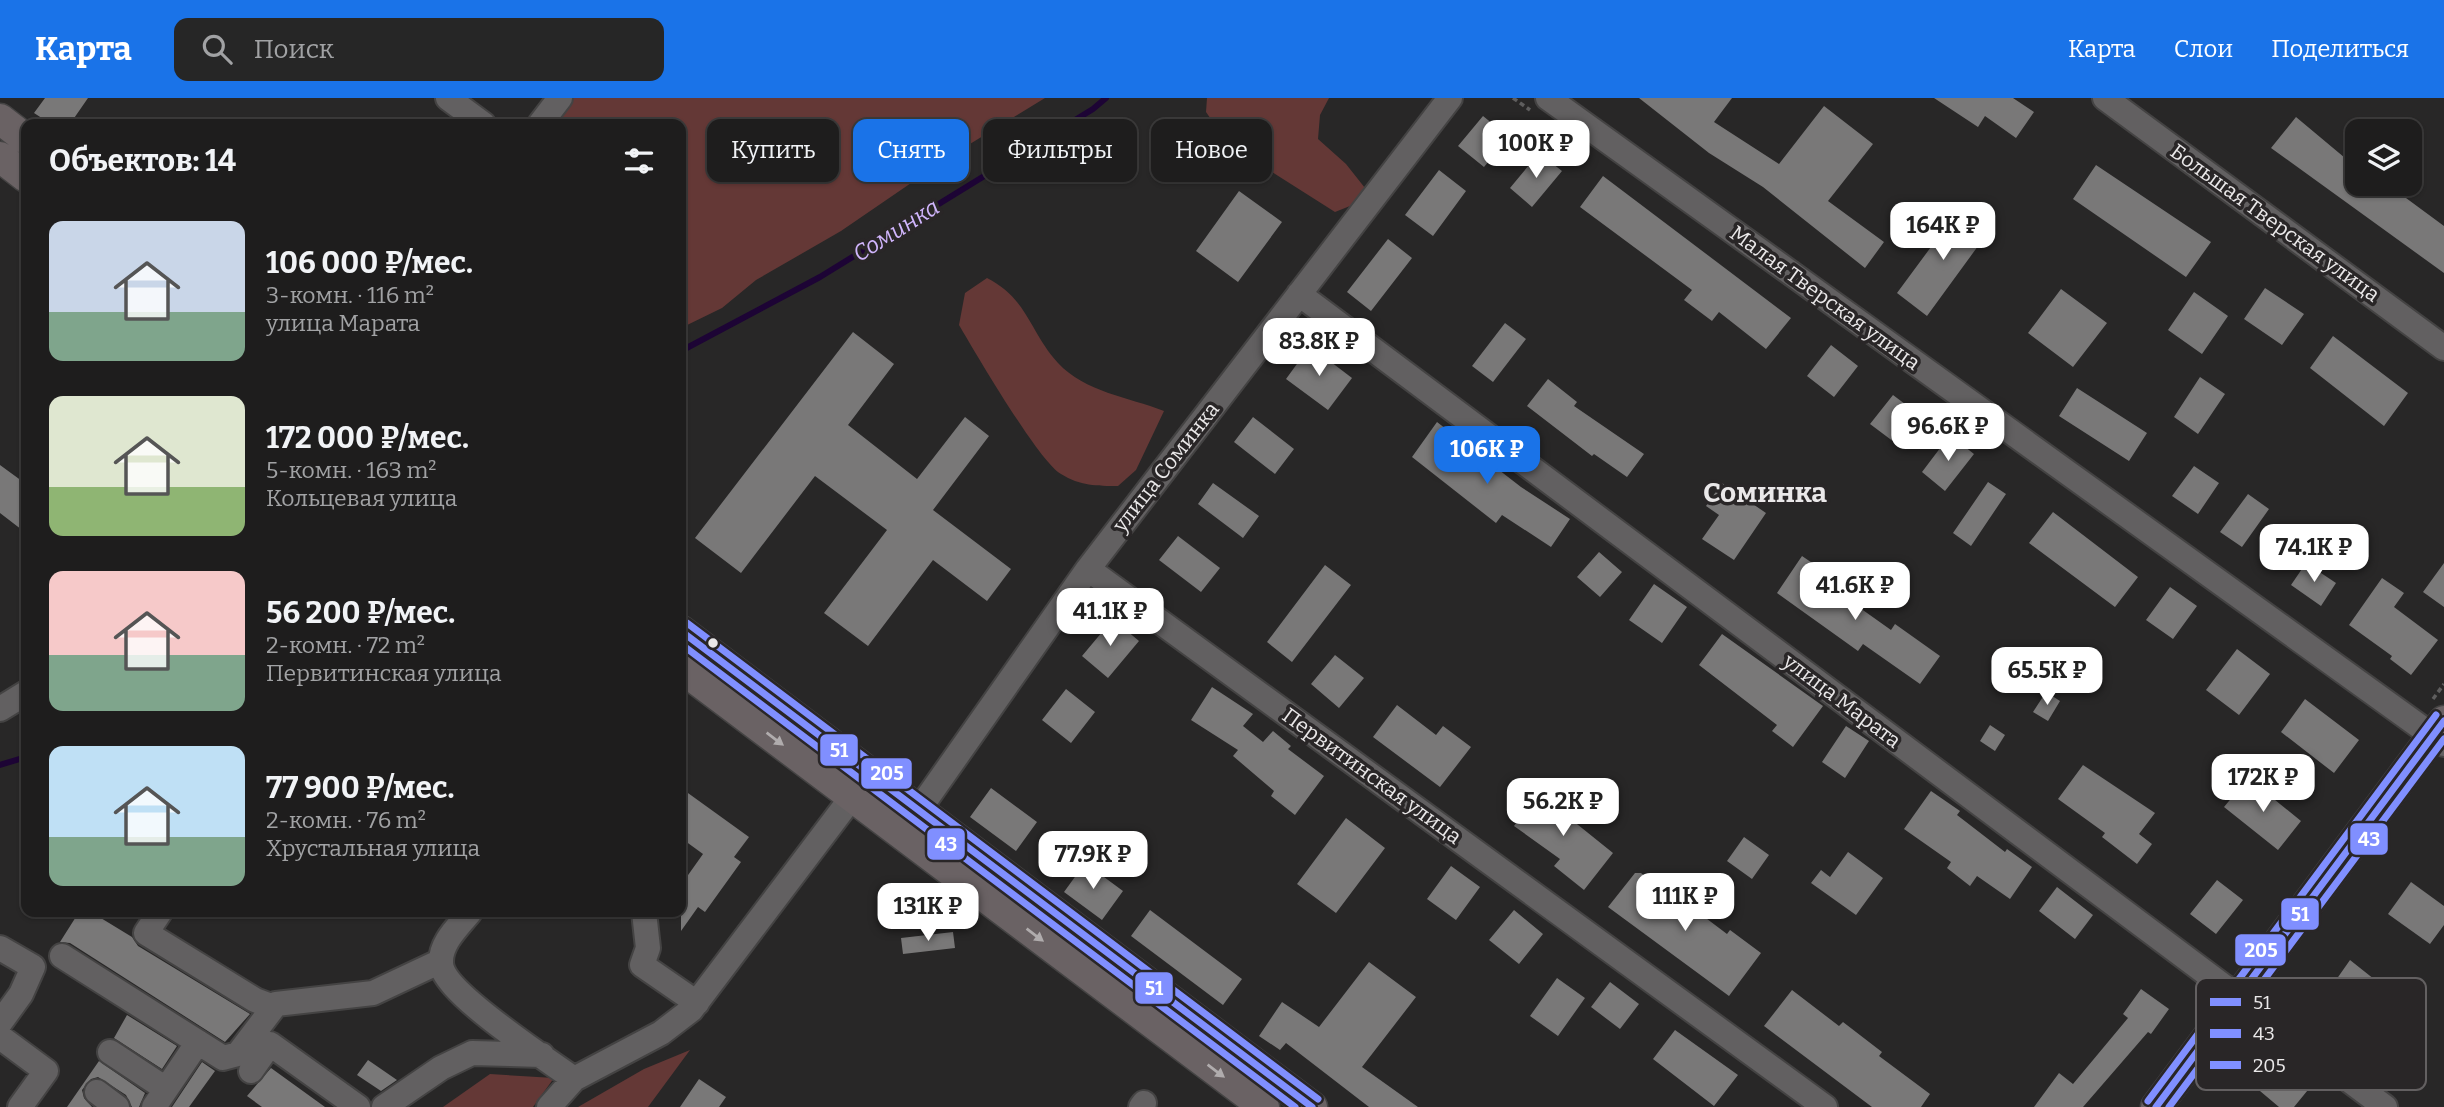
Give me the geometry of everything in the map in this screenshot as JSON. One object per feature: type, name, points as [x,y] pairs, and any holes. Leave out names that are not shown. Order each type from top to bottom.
[{"type":"main road","points":[[0,157],[21,173]]},
{"type":"main road","points":[[686,635],[860,785],[1264,1107]]},
{"type":"main road","points":[[686,671],[860,785]]},
{"type":"main road","points":[[2252,978],[2440,733]]},
{"type":"main road","points":[[910,823],[1312,1107]]},
{"type":"main road","points":[[2156,1107],[2196,1053]]},
{"type":"street","points":[[448,98],[476,119]]},
{"type":"street","points":[[544,119],[561,98]]},
{"type":"street","name":"улица Соминка","points":[[910,823],[1088,569],[1450,98]]},
{"type":"street","name":"Малая Тверская улица","points":[[1548,98],[2440,733]]},
{"type":"street","name":"Большая Тверская улица","points":[[2105,98],[2444,348]]},
{"type":"street","name":"улица Марата","points":[[1299,294],[2210,978]]},
{"type":"street","name":"Первитинская улица","points":[[1088,569],[1825,1107]]},
{"type":"street","points":[[0,709],[21,696]]},
{"type":"street","points":[[550,1107],[574,1079],[661,1033],[697,1003],[860,785]]},
{"type":"street","points":[[157,917],[146,933],[256,1000],[271,1006],[373,993],[441,961]]},
{"type":"street","points":[[466,917],[447,941],[441,961],[447,980],[464,999],[574,1079]]},
{"type":"street","points":[[645,917],[648,948],[642,965],[697,1003]]},
{"type":"street","points":[[0,948],[33,967],[21,994],[0,1023]]},
{"type":"street","points":[[62,956],[223,1058],[234,1056],[271,1006]]},
{"type":"street","points":[[0,1037],[46,1071],[20,1107]]},
{"type":"street","points":[[110,1052],[160,1098],[198,1042]]},
{"type":"street","points":[[251,1071],[270,1044],[358,1107]]},
{"type":"street","points":[[384,1107],[441,1068],[472,1053],[542,1055]]},
{"type":"street","name":"улица Марата","points":[[2362,1090],[2385,1107]]},
{"type":"street","points":[[97,1092],[117,1107]]},
{"type":"shaded area","points":[[569,98],[1045,98],[1011,119],[983,119],[983,136],[969,145],[969,119],[853,119],[853,182],[913,182],[841,231],[756,280],[722,308],[686,326],[686,119],[554,119]]},
{"type":"shaded area","points":[[1207,98],[1329,98],[1320,115],[1318,139],[1346,164],[1365,188],[1355,204],[1335,212],[1272,172],[1272,119],[1211,119],[1206,112]]},
{"type":"shaded area","points":[[987,278],[1001,286],[1020,306],[1048,351],[1069,373],[1108,393],[1164,411],[1136,470],[1118,486],[1082,483],[1061,474],[1038,449],[1008,405],[959,325],[965,293]]},
{"type":"shaded area","points":[[690,1050],[648,1107],[578,1107],[644,1069]]},
{"type":"shaded area","points":[[490,1074],[554,1078],[533,1107],[443,1107]]},
{"type":"building","points":[[45,98],[88,98],[73,119],[43,119],[34,113]]},
{"type":"building","points":[[1639,98],[1732,98],[1714,122],[1779,164],[1824,106],[1873,144],[1828,201],[1884,242],[1865,268],[1763,187],[1709,153]]},
{"type":"building","points":[[1934,98],[2013,98],[2034,112],[2016,138],[1985,116],[1978,127]]},
{"type":"building","points":[[1483,116],[1509,137],[1484,167],[1458,146]]},
{"type":"building","points":[[2296,117],[2345,158],[2345,196],[2403,196],[2444,226],[2444,273],[2271,148]]},
{"type":"building","points":[[1539,153],[1562,171],[1532,207],[1510,188]]},
{"type":"building","points":[[2096,165],[2211,242],[2186,277],[2073,199]]},
{"type":"building","points":[[1439,170],[1466,191],[1433,236],[1405,215]]},
{"type":"building","points":[[1603,176],[1791,318],[1766,349],[1719,312],[1712,321],[1684,300],[1692,290],[1580,207]]},
{"type":"building","points":[[1239,191],[1282,222],[1238,282],[1196,251]]},
{"type":"building","points":[[1959,209],[1989,231],[1927,316],[1897,293]]},
{"type":"building","points":[[1388,239],[1412,258],[1371,311],[1347,292]]},
{"type":"building","points":[[2265,288],[2304,314],[2282,345],[2244,319]]},
{"type":"building","points":[[2061,289],[2107,323],[2073,367],[2028,333]]},
{"type":"building","points":[[2194,292],[2228,316],[2202,354],[2168,330]]},
{"type":"building","points":[[1505,323],[1526,339],[1493,382],[1472,366]]},
{"type":"building","points":[[853,332],[894,364],[848,425],[917,479],[965,417],[989,436],[933,510],[1011,569],[987,601],[933,560],[868,646],[824,613],[887,530],[815,476],[741,573],[695,538]]},
{"type":"building","points":[[2333,336],[2408,393],[2384,426],[2310,368]]},
{"type":"building","points":[[1831,345],[1858,366],[1834,397],[1807,376]]},
{"type":"building","points":[[1310,346],[1352,378],[1328,410],[1286,379]]},
{"type":"building","points":[[2200,377],[2225,394],[2198,434],[2174,417]]},
{"type":"building","points":[[1548,379],[1577,402],[1574,406],[1644,454],[1627,477],[1594,454],[1592,456],[1527,406]]},
{"type":"building","points":[[2077,388],[2147,433],[2129,461],[2059,416]]},
{"type":"building","points":[[1893,395],[1921,416],[1898,445],[1870,424]]},
{"type":"building","points":[[1253,417],[1294,449],[1275,474],[1234,442]]},
{"type":"building","points":[[1437,422],[1521,487],[1570,519],[1551,547],[1502,515],[1496,523],[1412,457]]},
{"type":"building","points":[[1950,435],[1974,454],[1945,491],[1922,472]]},
{"type":"building","points":[[0,465],[21,480],[21,529],[0,513]]},
{"type":"building","points":[[2194,466],[2219,483],[2198,514],[2172,496]]},
{"type":"building","points":[[1988,482],[2006,494],[1971,546],[1953,533]]},
{"type":"building","points":[[1213,483],[1259,516],[1243,538],[1198,504]]},
{"type":"building","points":[[1722,483],[1766,513],[1734,560],[1702,539],[1719,515],[1706,506]]},
{"type":"building","points":[[2248,494],[2269,509],[2242,547],[2220,532]]},
{"type":"building","points":[[2053,512],[2138,577],[2115,607],[2029,543]]},
{"type":"building","points":[[1178,536],[1220,568],[1201,592],[1159,560]]},
{"type":"building","points":[[1599,552],[1622,572],[1600,597],[1577,577]]},
{"type":"building","points":[[1802,556],[1827,573],[1822,581],[1891,630],[1895,624],[1940,656],[1920,684],[1863,644],[1858,651],[1777,593]]},
{"type":"building","points":[[2306,563],[2336,583],[2321,606],[2291,585]]},
{"type":"building","points":[[2444,563],[2444,607],[2423,592]]},
{"type":"building","points":[[1325,565],[1351,585],[1292,662],[1267,642]]},
{"type":"building","points":[[2382,578],[2404,593],[2394,607],[2438,640],[2411,675],[2390,659],[2392,656],[2349,625]]},
{"type":"building","points":[[1654,584],[1687,607],[1662,643],[1629,620]]},
{"type":"building","points":[[2170,587],[2197,606],[2173,639],[2146,620]]},
{"type":"building","points":[[1113,619],[1139,641],[1108,678],[1082,656]]},
{"type":"building","points":[[1722,634],[1823,706],[1793,747],[1772,731],[1777,725],[1699,665]]},
{"type":"building","points":[[2237,649],[2270,674],[2239,715],[2206,690]]},
{"type":"building","points":[[1335,655],[1364,678],[1339,708],[1311,684]]},
{"type":"building","points":[[1212,687],[1253,714],[1243,726],[1263,742],[1273,731],[1291,746],[1288,749],[1324,776],[1295,815],[1271,796],[1274,791],[1233,756],[1238,750],[1191,720]]},
{"type":"building","points":[[1066,689],[1095,712],[1071,743],[1042,720]]},
{"type":"building","points":[[2046,692],[2060,701],[2048,721],[2033,712]]},
{"type":"building","points":[[2305,699],[2359,740],[2334,773],[2281,732]]},
{"type":"building","points":[[1397,705],[1436,735],[1443,726],[1471,747],[1440,787],[1373,737]]},
{"type":"building","points":[[1990,725],[2005,735],[1995,751],[1980,741]]},
{"type":"building","points":[[1846,726],[1869,741],[1845,778],[1822,762]]},
{"type":"building","points":[[2083,765],[2155,813],[2139,834],[2152,844],[2137,864],[2102,837],[2105,833],[2058,799]]},
{"type":"building","points":[[2248,778],[2301,821],[2278,850],[2224,807]]},
{"type":"building","points":[[1544,785],[1569,803],[1562,812],[1613,853],[1584,890],[1554,866],[1560,859],[1514,826]]},
{"type":"building","points":[[991,788],[1037,822],[1016,851],[970,817]]},
{"type":"building","points":[[1931,791],[1960,811],[1957,815],[2005,852],[2007,849],[2032,867],[2010,899],[1977,876],[1970,886],[1947,868],[1951,862],[1904,829]]},
{"type":"building","points":[[686,792],[749,837],[734,857],[741,862],[705,912],[698,907],[681,931],[681,917],[686,917],[686,878],[703,854],[686,842]]},
{"type":"building","points":[[1346,818],[1385,848],[1336,913],[1297,884]]},
{"type":"building","points":[[1744,837],[1769,855],[1752,879],[1727,861]]},
{"type":"building","points":[[1848,852],[1883,878],[1856,915],[1811,883],[1821,870],[1830,877]]},
{"type":"building","points":[[1085,863],[1123,891],[1102,920],[1064,892]]},
{"type":"building","points":[[1451,866],[1480,887],[1456,920],[1427,899]]},
{"type":"building","points":[[1635,873],[1641,873],[1679,903],[1682,900],[1727,934],[1730,930],[1761,953],[1729,996],[1608,907]]},
{"type":"building","points":[[2217,880],[2243,900],[2216,934],[2190,914]]},
{"type":"building","points":[[2411,882],[2444,906],[2444,925],[2430,944],[2388,914]]},
{"type":"building","points":[[2057,887],[2093,915],[2075,939],[2039,911]]},
{"type":"building","points":[[1150,910],[1242,979],[1223,1005],[1131,936]]},
{"type":"building","points":[[1514,910],[1543,934],[1519,964],[1489,940]]},
{"type":"building","points":[[76,917],[99,917],[132,937],[138,946],[250,1014],[225,1042],[70,943],[60,942]]},
{"type":"building","points":[[953,932],[955,948],[903,954],[901,938]]},
{"type":"building","points":[[2350,960],[2373,978],[2337,978]]},
{"type":"building","points":[[1369,962],[1416,997],[1362,1067],[1418,1107],[1369,1107],[1286,1043],[1280,1050],[1259,1036],[1282,1002],[1319,1027]]},
{"type":"building","points":[[1557,978],[1585,998],[1558,1036],[1530,1016]]},
{"type":"building","points":[[1610,982],[1639,1004],[1620,1029],[1591,1007]]},
{"type":"building","points":[[2141,989],[2169,1009],[2151,1034],[2148,1032],[2083,1107],[2034,1107],[2059,1073],[2073,1084],[2128,1018],[2123,1014]]},
{"type":"building","points":[[1792,990],[1839,1026],[1843,1022],[1882,1052],[1879,1056],[1930,1094],[1921,1107],[1872,1107],[1764,1026]]},
{"type":"building","points":[[127,1015],[177,1046],[162,1069],[114,1038]]},
{"type":"building","points":[[1675,1030],[1738,1075],[1714,1106],[1653,1059]]},
{"type":"building","points":[[368,1060],[397,1080],[381,1091],[357,1075]]},
{"type":"building","points":[[99,1061],[145,1093],[139,1107],[132,1107],[126,1095],[98,1077],[91,1079],[82,1090],[84,1098],[92,1107],[67,1107]]},
{"type":"building","points":[[202,1062],[215,1071],[189,1107],[172,1107]]},
{"type":"building","points":[[271,1068],[325,1107],[262,1107],[247,1096]]},
{"type":"building","points":[[699,1079],[726,1097],[719,1107],[680,1107]]},
{"type":"building","points":[[2308,1090],[2294,1107],[2279,1107],[2260,1091]]},
{"type":"waterway","name":"Соминка","points":[[686,348],[820,277],[1093,109],[1106,98]]},
{"type":"waterway","name":"Соминка","points":[[0,765],[21,759]]},
{"type":"transit line","name":"205","points":[[687,623],[1318,1099]]},
{"type":"transit line","name":"51","points":[[686,635],[1312,1107]]},
{"type":"transit line","name":"43","points":[[686,648],[1295,1107]]},
{"type":"transit line","name":"205","points":[[2240,978],[2436,715]]},
{"type":"transit line","name":"51","points":[[2252,978],[2444,721]]},
{"type":"transit line","name":"43","points":[[2265,978],[2444,739]]},
{"type":"transit line","name":"205","points":[[2148,1101],[2196,1037]]},
{"type":"transit line","name":"51","points":[[2156,1107],[2196,1053]]},
{"type":"transit line","name":"43","points":[[2169,1107],[2196,1071]]},
{"type":"district","name":"Соминка","points":[[1765,492]]}]
